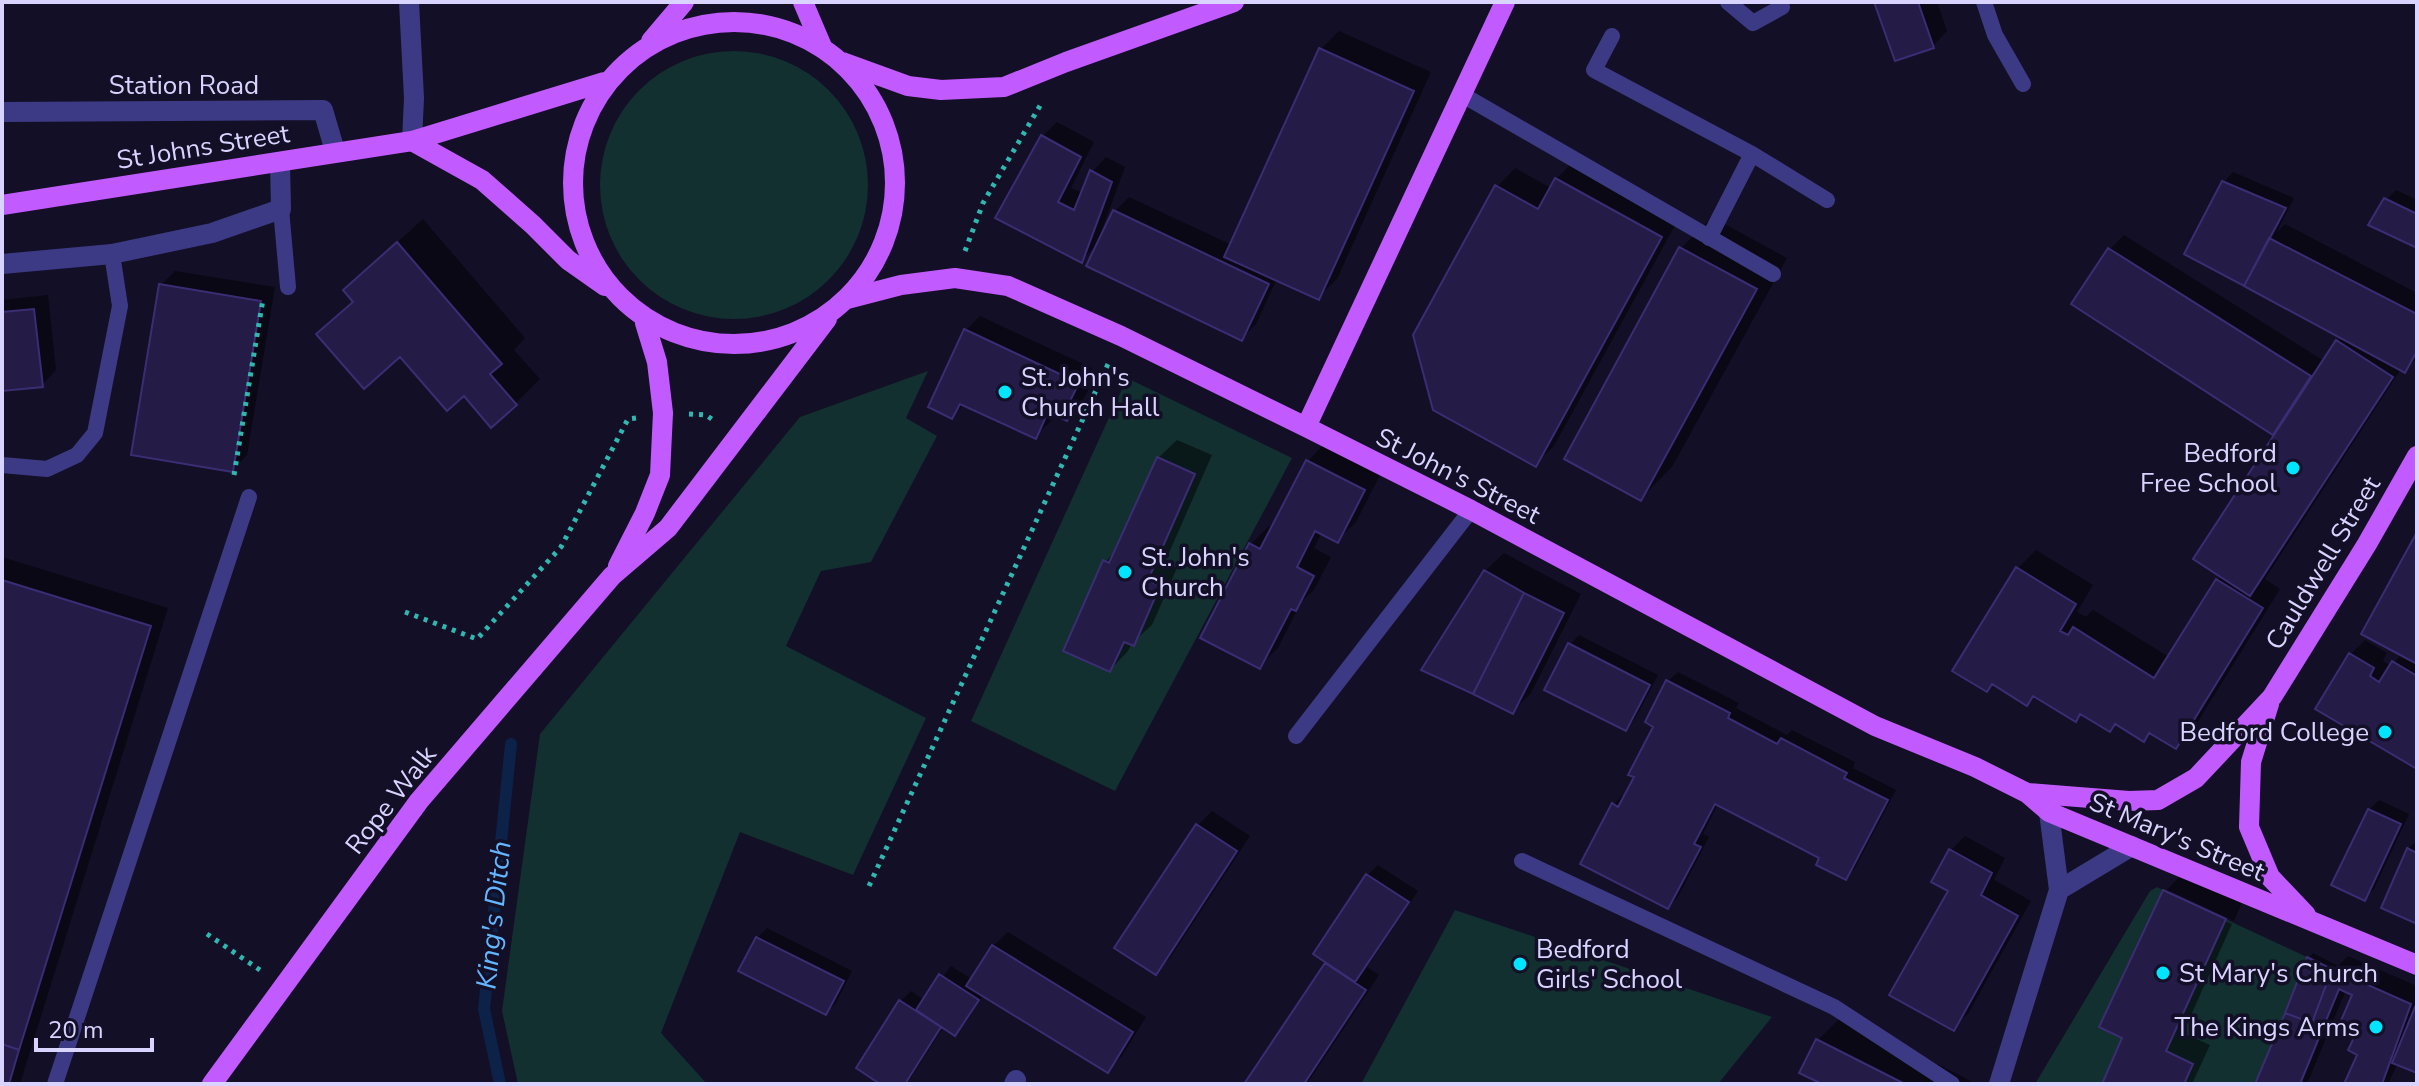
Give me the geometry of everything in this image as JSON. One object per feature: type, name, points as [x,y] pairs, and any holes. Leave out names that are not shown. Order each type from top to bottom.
[{"type":"main road","points":[[605,286],[577,205],[574,153],[584,118],[604,82],[651,41],[684,2]]},
{"type":"main road","points":[[803,2],[823,49]]},
{"type":"main road","points":[[651,41],[720,22],[771,25],[823,49],[842,62],[908,86],[941,90],[1004,87],[1234,2]]},
{"type":"main road","points":[[1306,427],[1505,2]]},
{"type":"main road","name":"Rope Walk","points":[[218,1078],[419,801],[612,576],[668,528],[827,319],[868,273],[890,226],[897,192],[894,155],[881,119],[842,62]]},
{"type":"main road","name":"St Johns Street","points":[[2,205],[412,141],[604,82]]},
{"type":"main road","points":[[412,141],[482,180],[568,260],[605,286],[624,307],[645,323],[685,337],[732,344],[777,338],[827,319]]},
{"type":"main road","name":"St John's Street","points":[[847,299],[901,285],[955,278],[1008,286],[1121,336],[1471,510],[1875,726],[1975,767],[2027,793]]},
{"type":"main road","name":"Rope Walk","points":[[612,576],[645,513],[660,475],[663,413],[657,362],[645,323]]},
{"type":"main road","name":"Cauldwell Street","points":[[2027,793],[2129,801],[2158,800],[2196,778],[2272,697],[2367,544],[2417,456]]},
{"type":"main road","name":"Cauldwell Street","points":[[2270,877],[2249,827],[2251,762],[2272,697]]},
{"type":"main road","name":"St Mary's Street","points":[[2027,793],[2049,812],[2417,965]]},
{"type":"main road","name":"St Mary's Street","points":[[2270,877],[2311,920]]},
{"type":"street","points":[[409,2],[414,98],[412,141]]},
{"type":"street","name":"Station Road","points":[[2,112],[323,110],[335,151]]},
{"type":"street","points":[[2,264],[112,254],[212,233],[281,209],[280,163]]},
{"type":"street","points":[[1999,1084],[2059,890],[2049,812]]},
{"type":"street","points":[[2059,890],[2132,846]]},
{"type":"lane","points":[[1728,2],[1753,23],[1782,7],[1778,2]]},
{"type":"lane","points":[[1984,2],[1995,35],[2023,84]]},
{"type":"lane","points":[[1612,36],[1594,70],[1752,154],[1827,200]]},
{"type":"lane","points":[[1461,94],[1773,274]]},
{"type":"lane","points":[[1709,238],[1752,154]]},
{"type":"lane","points":[[281,209],[288,287]]},
{"type":"lane","points":[[2,465],[47,469],[77,455],[95,433],[120,306],[112,254]]},
{"type":"lane","points":[[55,1084],[249,497]]},
{"type":"lane","points":[[1296,736],[1471,510]]},
{"type":"lane","points":[[1522,861],[1834,1007],[1952,1084]]},
{"type":"path","points":[[955,278],[983,203],[1066,62]]},
{"type":"path","points":[[249,497],[234,479],[263,296]]},
{"type":"path","points":[[869,886],[1121,336]]},
{"type":"path","points":[[405,612],[477,639],[561,547],[628,419],[663,413],[706,415],[736,438]]},
{"type":"path","points":[[207,934],[284,987]]},
{"type":"green space","points":[[734,51],[760,53],[785,61],[809,73],[829,90],[846,110],[858,134],[866,159],[866,211],[858,236],[846,260],[829,280],[809,297],[785,309],[760,317],[734,319],[708,317],[683,309],[659,297],[639,280],[622,260],[610,236],[602,211],[600,185],[602,159],[610,134],[622,110],[639,90],[659,73],[683,61],[708,53]]},
{"type":"green space","points":[[928,371],[906,418],[937,436],[871,562],[821,571],[786,646],[926,718],[853,875],[740,832],[661,1033],[707,1084],[518,1084],[502,1011],[540,734],[800,417]]},
{"type":"green space","points":[[1127,378],[1292,458],[1115,791],[971,721]]},
{"type":"green space","points":[[2157,887],[2307,957],[2255,1084],[2035,1084],[2150,891]]},
{"type":"green space","name":"Bedford Girls' School","points":[[1455,910],[1772,1017],[1718,1084],[1361,1084]]},
{"type":"building","points":[[1874,2],[1918,2],[1934,48],[1895,61]]},
{"type":"building","points":[[1319,48],[1414,91],[1319,300],[1224,257]]},
{"type":"building","points":[[1041,135],[1081,157],[1058,202],[1074,210],[1090,170],[1112,182],[1082,263],[995,218]]},
{"type":"building","points":[[1555,178],[1662,237],[1536,467],[1433,410],[1413,335],[1495,185],[1538,209]]},
{"type":"building","points":[[2222,181],[2286,208],[2244,286],[2184,254]]},
{"type":"building","points":[[2384,198],[2417,214],[2417,248],[2368,225]]},
{"type":"building","points":[[1113,210],[1269,284],[1242,341],[1086,266]]},
{"type":"building","points":[[2269,238],[2417,314],[2417,351],[2405,373],[2244,286]]},
{"type":"building","points":[[397,242],[502,364],[490,374],[517,405],[491,428],[464,396],[447,411],[400,357],[364,389],[316,334],[353,302],[343,290]]},
{"type":"building","points":[[1679,247],[1757,289],[1641,501],[1564,459]]},
{"type":"building","points":[[2108,248],[2311,376],[2273,435],[2071,304]]},
{"type":"building","points":[[159,284],[261,301],[233,472],[131,455]]},
{"type":"building","points":[[34,309],[43,387],[2,391],[2,312]]},
{"type":"building","name":"St. John's Church Hall","points":[[964,329],[1079,383],[1070,401],[1076,404],[1067,421],[1048,412],[1036,439],[960,404],[952,419],[928,407]]},
{"type":"building","name":"Bedford Free School","points":[[2336,340],[2393,377],[2250,596],[2193,559]]},
{"type":"building","name":"St. John's Church","points":[[1157,457],[1195,474],[1148,580],[1160,586],[1134,646],[1124,642],[1110,672],[1063,651],[1103,560],[1109,563]]},
{"type":"building","points":[[1306,460],[1365,490],[1338,543],[1315,531],[1297,567],[1314,576],[1296,611],[1291,609],[1260,669],[1200,638],[1249,543],[1260,549]]},
{"type":"building","points":[[2417,532],[2417,664],[2361,634]]},
{"type":"building","points":[[2016,567],[2076,604],[2060,631],[2068,635],[2073,627],[2154,678],[2216,579],[2263,608],[2176,749],[2149,733],[2144,742],[2115,724],[2110,732],[2080,714],[2076,722],[2033,696],[2027,706],[1992,684],[1987,692],[1952,671]]},
{"type":"building","points":[[1484,570],[1524,593],[1473,694],[1421,670]]},
{"type":"building","points":[[2,580],[151,626],[19,1050],[2,1044]]},
{"type":"building","points":[[1524,593],[1564,613],[1513,714],[1473,694]]},
{"type":"building","points":[[1568,643],[1650,685],[1626,731],[1544,690]]},
{"type":"building","points":[[2349,653],[2374,668],[2370,676],[2379,682],[2392,661],[2417,676],[2417,769],[2315,709]]},
{"type":"building","points":[[1666,680],[1730,713],[1728,718],[1777,744],[1781,738],[1847,773],[1844,778],[1888,800],[1846,880],[1816,865],[1819,858],[1715,804],[1694,844],[1701,847],[1668,909],[1580,864],[1612,803],[1618,807],[1634,777],[1628,775],[1653,727],[1645,722]]},
{"type":"building","points":[[2368,809],[2401,824],[2365,901],[2331,885]]},
{"type":"building","points":[[1196,824],[1237,851],[1156,975],[1114,948]]},
{"type":"building","points":[[2407,848],[2417,853],[2417,924],[2381,908]]},
{"type":"building","points":[[1949,849],[1992,873],[1981,895],[2018,916],[1954,1031],[1889,995],[1948,891],[1931,882]]},
{"type":"building","points":[[1366,874],[1409,902],[1355,982],[1313,954]]},
{"type":"building","name":"St Mary's Church","points":[[2163,890],[2226,919],[2166,1051],[2193,1064],[2184,1084],[2102,1084],[2122,1038],[2099,1027]]},
{"type":"building","points":[[756,937],[844,981],[826,1015],[738,971]]},
{"type":"building","points":[[992,945],[1133,1032],[1108,1073],[966,986]]},
{"type":"building","points":[[2307,957],[2332,969],[2312,1023],[2285,1013]]},
{"type":"building","points":[[1325,963],[1366,990],[1304,1084],[1244,1084]]},
{"type":"building","name":"The Kings Arms","points":[[2332,969],[2411,1004],[2382,1084],[2344,1084],[2357,1055],[2348,1050],[2357,1031],[2340,1023],[2352,995],[2339,989],[2300,1084],[2255,1084],[2285,1013],[2312,1023]]},
{"type":"building","points":[[939,974],[979,1000],[955,1036],[916,1010]]},
{"type":"building","points":[[899,1000],[941,1027],[905,1084],[880,1084],[856,1068]]},
{"type":"building","points":[[2417,1008],[2417,1073],[2392,1063]]},
{"type":"building","points":[[1816,1039],[1905,1084],[1822,1084],[1799,1073]]},
{"type":"building","points":[[2,1044],[19,1050],[9,1084],[2,1084]]},
{"type":"waterway","name":"King's Ditch","points":[[500,1084],[484,1009],[511,744]]},
{"type":"place","name":"St. John's Church Hall","points":[[1005,392]]},
{"type":"place","name":"Bedford Free School","points":[[2293,468]]},
{"type":"place","name":"St. John's Church","points":[[1125,572]]},
{"type":"place","name":"Bedford College","points":[[2385,732]]},
{"type":"place","name":"Bedford Girls' School","points":[[1520,964]]},
{"type":"place","name":"St Mary's Church","points":[[2163,973]]},
{"type":"place","name":"The Kings Arms","points":[[2376,1027]]}]
